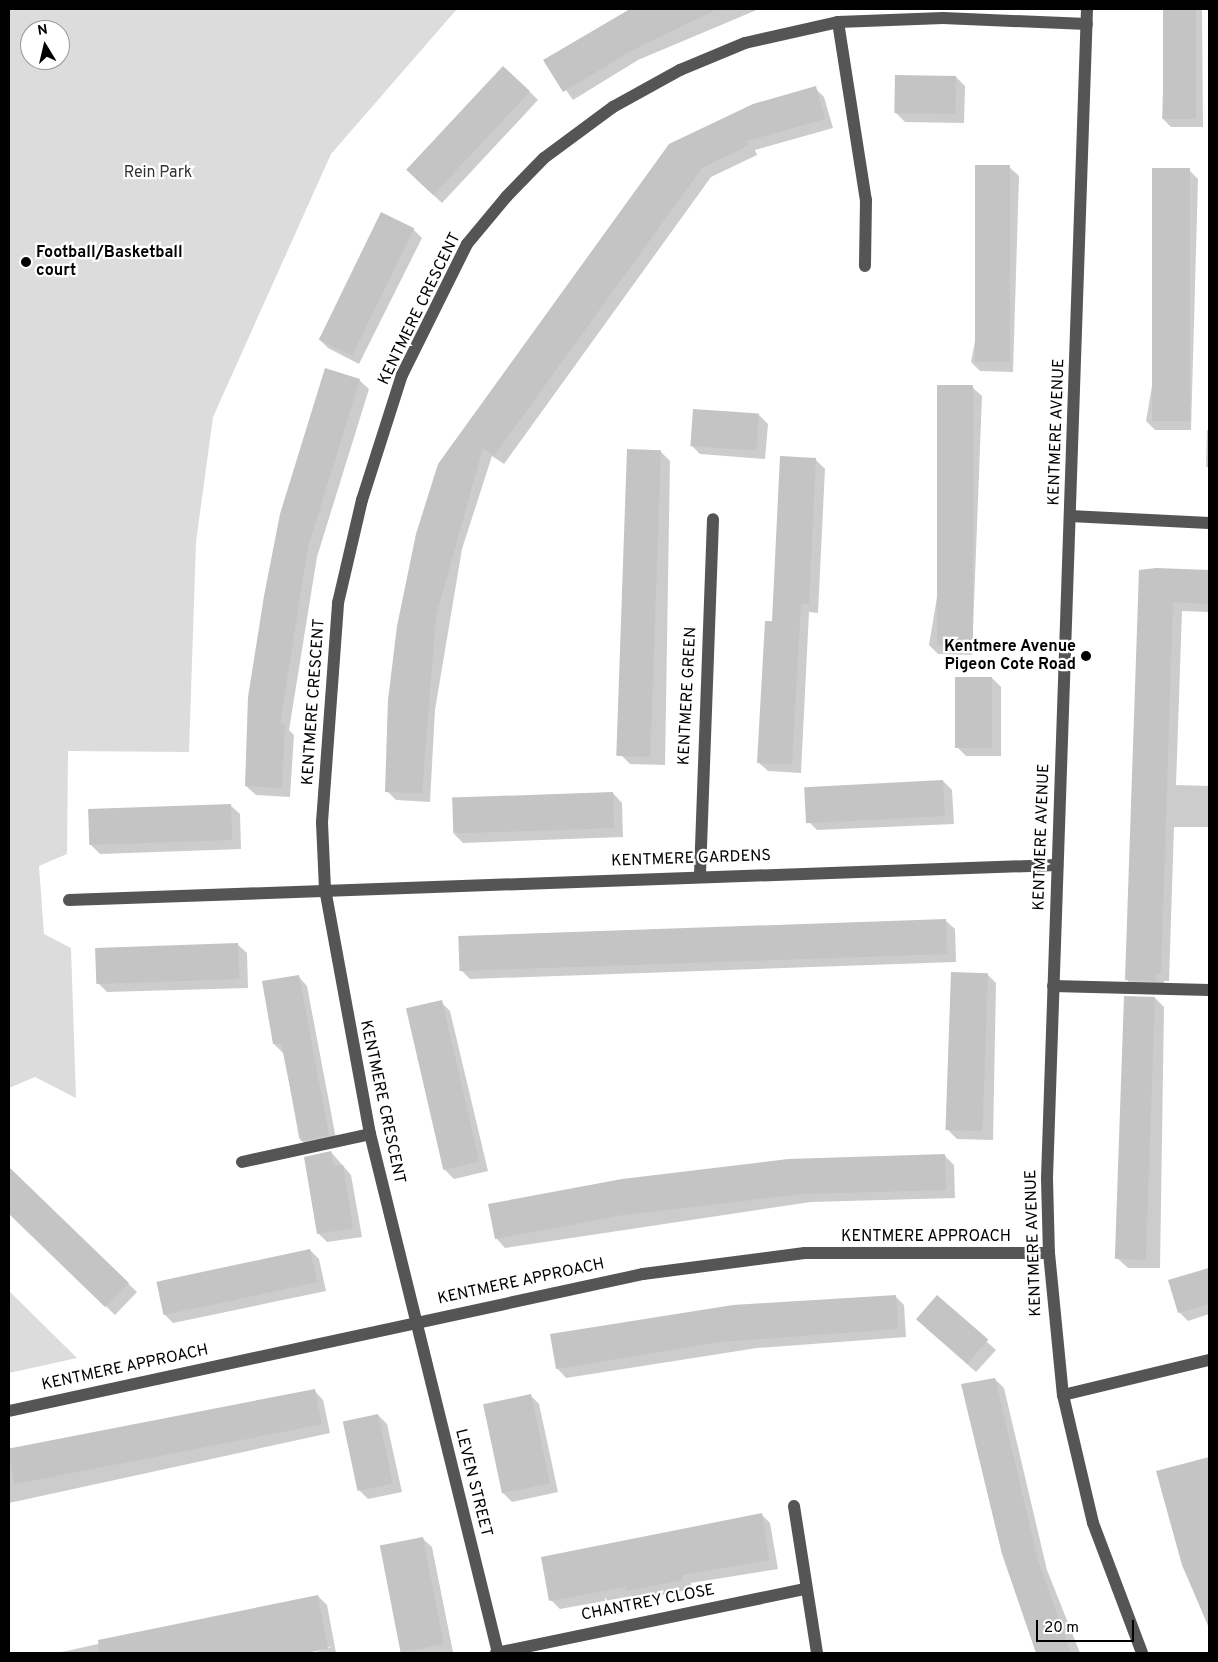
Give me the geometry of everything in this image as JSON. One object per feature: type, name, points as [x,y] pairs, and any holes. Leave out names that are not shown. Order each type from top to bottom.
[{"type":"street","name":"KENTMERE AVENUE","points":[[1087,9],[1053,986],[1048,1253],[1062,1395],[1093,1523],[1142,1653]]},
{"type":"street","name":"KENTMERE CRESCENT","points":[[417,1321],[370,1134],[325,889],[322,822],[338,603],[362,500],[402,375],[467,244],[544,158],[612,107],[680,70],[745,43],[838,22],[942,18],[1087,24]]},
{"type":"street","points":[[838,22],[866,200],[866,266]]},
{"type":"street","points":[[1070,516],[1209,523]]},
{"type":"street","name":"KENTMERE GREEN","points":[[700,874],[713,519]]},
{"type":"street","name":"KENTMERE GARDENS","points":[[325,889],[700,874],[1057,865]]},
{"type":"street","points":[[69,900],[325,889]]},
{"type":"street","points":[[1053,986],[1209,990]]},
{"type":"street","points":[[242,1162],[370,1134]]},
{"type":"street","name":"KENTMERE APPROACH","points":[[9,1411],[417,1321],[643,1274],[806,1253],[1048,1253]]},
{"type":"street","name":"LEVEN STREET","points":[[417,1321],[497,1653]]},
{"type":"street","points":[[1062,1395],[1209,1360]]},
{"type":"street","points":[[794,1506],[817,1653]]},
{"type":"street","name":"CHANTREY CLOSE","points":[[497,1653],[806,1589]]},
{"type":"green space","name":"Rein Park","points":[[9,9],[457,9],[331,154],[213,417],[196,542],[189,752],[68,751],[67,854],[39,866],[44,934],[71,948],[76,1098],[35,1077],[9,1088]]},
{"type":"green space","points":[[9,1291],[77,1358],[9,1373]]},
{"type":"building","points":[[630,9],[717,9],[629,52],[563,92],[543,60]]},
{"type":"building","points":[[1163,9],[1196,9],[1196,119],[1163,119]]},
{"type":"building","points":[[503,66],[530,91],[433,195],[406,170]]},
{"type":"building","points":[[895,75],[956,76],[955,114],[894,113]]},
{"type":"building","points":[[816,86],[825,119],[747,141],[749,145],[702,168],[494,456],[483,448],[436,616],[422,793],[385,792],[388,700],[397,626],[416,534],[438,464],[669,144],[753,104]]},
{"type":"building","points":[[975,165],[1010,165],[1010,362],[975,362]]},
{"type":"building","points":[[1152,168],[1190,168],[1190,421],[1152,421]]},
{"type":"building","points":[[381,212],[414,228],[352,356],[319,340]]},
{"type":"building","points":[[325,368],[360,379],[308,547],[280,724],[285,725],[282,788],[245,786],[248,697],[264,596],[280,514]]},
{"type":"building","points":[[937,385],[973,385],[973,645],[937,645]]},
{"type":"building","points":[[693,409],[759,414],[756,451],[690,446]]},
{"type":"building","points":[[627,449],[661,450],[650,757],[616,756]]},
{"type":"building","points":[[780,456],[816,458],[809,604],[801,604],[792,764],[757,763],[765,621],[772,621]]},
{"type":"building","points":[[1156,568],[1209,570],[1209,604],[1173,602],[1161,973],[1156,973],[1156,981],[1125,980],[1139,570]]},
{"type":"building","points":[[955,677],[992,677],[992,748],[955,748]]},
{"type":"building","points":[[943,780],[945,816],[806,823],[804,787]]},
{"type":"building","points":[[613,792],[614,828],[453,834],[452,798]]},
{"type":"building","points":[[231,804],[232,840],[89,845],[88,809]]},
{"type":"building","points":[[946,919],[947,954],[460,971],[458,936]]},
{"type":"building","points":[[238,943],[239,979],[96,984],[95,948]]},
{"type":"building","points":[[951,972],[988,973],[982,1131],[945,1130]]},
{"type":"building","points":[[299,975],[329,1135],[301,1141],[281,1043],[273,1044],[262,981]]},
{"type":"building","points":[[1124,996],[1155,997],[1146,1260],[1115,1259]]},
{"type":"building","points":[[442,1000],[479,1162],[443,1170],[406,1008]]},
{"type":"building","points":[[331,1151],[334,1166],[343,1165],[353,1228],[317,1234],[304,1157]]},
{"type":"building","points":[[945,1154],[946,1190],[802,1194],[624,1215],[495,1239],[488,1204],[622,1179],[788,1159]]},
{"type":"building","points":[[9,1167],[129,1283],[105,1307],[9,1214]]},
{"type":"building","points":[[310,1249],[317,1282],[163,1315],[156,1282]]},
{"type":"building","points":[[1209,1268],[1209,1304],[1178,1313],[1168,1280]]},
{"type":"building","points":[[896,1295],[898,1329],[719,1342],[556,1369],[550,1334],[733,1305]]},
{"type":"building","points":[[937,1295],[988,1340],[967,1364],[916,1319]]},
{"type":"building","points":[[995,1378],[1038,1560],[1071,1653],[1036,1653],[1002,1554],[961,1384]]},
{"type":"building","points":[[315,1389],[322,1424],[15,1484],[9,1448]]},
{"type":"building","points":[[531,1394],[550,1483],[502,1493],[483,1404]]},
{"type":"building","points":[[378,1414],[393,1483],[358,1491],[343,1421]]},
{"type":"building","points":[[1209,1457],[1209,1628],[1182,1565],[1156,1471]]},
{"type":"building","points":[[762,1513],[769,1560],[682,1575],[683,1580],[626,1591],[625,1587],[549,1601],[541,1557]]},
{"type":"building","points":[[423,1537],[444,1644],[401,1652],[380,1545]]},
{"type":"building","points":[[318,1595],[328,1649],[305,1653],[99,1653],[98,1640]]},
{"type":"place","name":"Football/Basketball court","points":[[26,262]]},
{"type":"place","name":"Kentmere Avenue Pigeon Cote Road","points":[[1086,656]]}]
